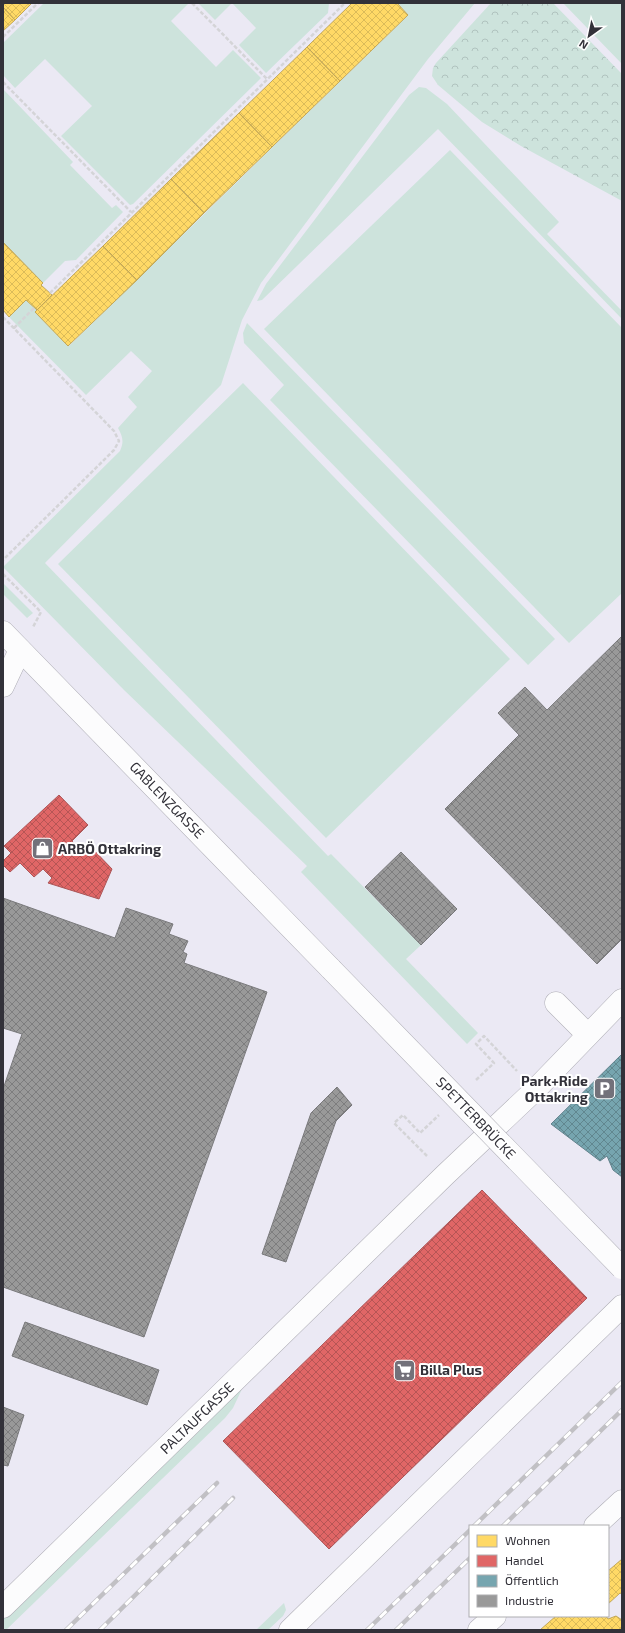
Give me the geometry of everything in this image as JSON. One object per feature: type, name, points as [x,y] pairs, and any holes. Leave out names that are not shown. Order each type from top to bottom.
[{"type":"street","points":[[3,686],[8,638]]},
{"type":"street","name":"GABLENZGASSE","points":[[8,638],[331,969]]},
{"type":"street","name":"SPETTERBRÜCKE","points":[[331,969],[622,1268]]},
{"type":"street","name":"PALTAUFGASSE","points":[[3,1607],[445,1175],[535,1090],[622,1000]]},
{"type":"street","points":[[556,1003],[588,1035]]},
{"type":"street","points":[[290,1630],[622,1306]]},
{"type":"street","points":[[596,1525],[622,1501]]},
{"type":"street","points":[[479,1630],[494,1617]]},
{"type":"path","points":[[3,37],[38,3]]},
{"type":"path","points":[[192,3],[267,79]]},
{"type":"path","points":[[50,293],[345,3]]},
{"type":"path","points":[[3,82],[131,212]]},
{"type":"path","points":[[14,328],[34,308]]},
{"type":"path","points":[[3,317],[114,430],[119,440],[114,450],[3,560]]},
{"type":"path","points":[[3,574],[41,612],[8,638]]},
{"type":"path","points":[[494,1063],[476,1044],[484,1036],[501,1055]]},
{"type":"path","points":[[420,1133],[403,1115],[394,1123],[445,1175]]},
{"type":"green space","points":[[44,3],[187,3],[188,4],[171,21],[216,67],[233,50],[261,78],[133,204],[130,205],[61,136],[92,106],[45,59],[15,88],[3,75],[3,43]]},
{"type":"green space","points":[[198,3],[232,3],[215,20]]},
{"type":"green space","points":[[232,3],[329,3],[328,13],[266,73],[239,45],[256,28]]},
{"type":"green space","points":[[397,3],[475,3],[428,59],[261,283],[242,320],[221,385],[45,563],[328,856],[331,854],[421,945],[406,959],[478,1033],[467,1044],[301,872],[307,866],[124,690],[3,567],[120,451],[122,440],[118,428],[137,407],[128,397],[152,371],[131,351],[86,395],[9,317],[26,300],[37,310],[35,312],[69,346],[408,15]]},
{"type":"green space","points":[[491,3],[553,3],[622,74],[622,201],[521,146],[482,122],[438,85],[432,76],[433,68],[436,63]]},
{"type":"green space","points":[[563,3],[622,3],[622,64]]},
{"type":"green space","points":[[419,87],[426,88],[447,104],[559,222],[547,234],[622,311],[622,319],[438,129],[262,300],[257,301],[266,284],[409,95]]},
{"type":"green space","points":[[3,89],[73,162],[70,165],[112,208],[116,205],[123,212],[76,260],[65,261],[43,283],[3,242]]},
{"type":"green space","points":[[450,150],[622,328],[622,593],[569,643],[264,329]]},
{"type":"green space","points":[[247,323],[555,639],[528,665],[270,400],[284,385],[244,343],[243,333]]},
{"type":"green space","points":[[243,383],[510,659],[326,838],[58,564]]},
{"type":"green space","points":[[3,583],[33,613],[27,618],[3,594]]},
{"type":"green space","points":[[242,1389],[233,1408],[225,1418],[6,1630],[3,1630],[3,1615]]},
{"type":"green space","points":[[284,1603],[286,1610],[283,1616],[268,1630],[256,1630]]},
{"type":"building: Wohnen","points":[[3,3],[32,3],[15,20],[3,7]]},
{"type":"building: Wohnen","points":[[352,3],[397,3],[408,15],[340,81],[307,47]]},
{"type":"building: Wohnen","points":[[3,7],[15,20],[3,31]]},
{"type":"building: Wohnen","points":[[307,47],[340,81],[272,147],[239,113]]},
{"type":"building: Wohnen","points":[[239,113],[272,147],[204,213],[171,179]]},
{"type":"building: Wohnen","points":[[171,179],[204,213],[137,280],[103,246]]},
{"type":"building: Wohnen","points":[[3,242],[43,283],[41,285],[52,295],[37,310],[26,300],[9,317],[3,310]]},
{"type":"building: Wohnen","points":[[103,246],[137,280],[68,346],[35,312]]},
{"type":"building: Wohnen","points":[[622,1559],[622,1594],[620,1593],[609,1603],[609,1570]]},
{"type":"building: Wohnen","points":[[616,1616],[622,1620],[622,1628],[620,1630],[540,1630],[555,1617],[607,1617],[608,1619]]},
{"type":"building: Handel","name":"ARBÖ Ottakring","points":[[59,795],[88,825],[72,841],[81,852],[89,845],[112,869],[99,899],[48,883],[52,878],[43,869],[34,877],[20,863],[10,872],[3,865],[3,861],[11,853],[4,846]]},
{"type":"building: Handel","name":"Billa Plus","points":[[482,1190],[587,1298],[329,1549],[223,1441]]},
{"type":"building: Öffentlich","name":"Park+Ride Ottakring","points":[[622,1054],[622,1177],[613,1170],[607,1156],[600,1161],[551,1124]]},
{"type":"building: Industrie","points":[[622,636],[622,939],[597,964],[445,809],[519,735],[498,713],[525,687],[547,710]]},
{"type":"building: Industrie","points":[[401,852],[457,909],[421,945],[365,887]]},
{"type":"building: Industrie","points":[[3,898],[115,938],[126,908],[173,924],[169,934],[188,941],[183,952],[187,954],[184,963],[267,992],[144,1337],[3,1287],[3,1089],[22,1034],[3,1028]]},
{"type":"building: Industrie","points":[[337,1087],[352,1105],[336,1121],[286,1262],[262,1254],[311,1113]]},
{"type":"building: Industrie","points":[[25,1322],[159,1370],[147,1405],[12,1356]]},
{"type":"building: Industrie","points":[[3,1407],[24,1415],[8,1466],[3,1465]]},
{"type":"railway","points":[[475,1525],[622,1382]]},
{"type":"railway","points":[[504,1525],[622,1410]]},
{"type":"railway","points":[[66,1630],[217,1483]]},
{"type":"railway","points":[[100,1630],[233,1498]]},
{"type":"railway","points":[[367,1630],[469,1531]]},
{"type":"railway","points":[[396,1630],[469,1559]]},
{"type":"place","name":"ARBÖ Ottakring","points":[[43,849]]},
{"type":"place","name":"Park+Ride Ottakring","points":[[604,1089]]},
{"type":"place","name":"Billa Plus","points":[[405,1370]]}]
